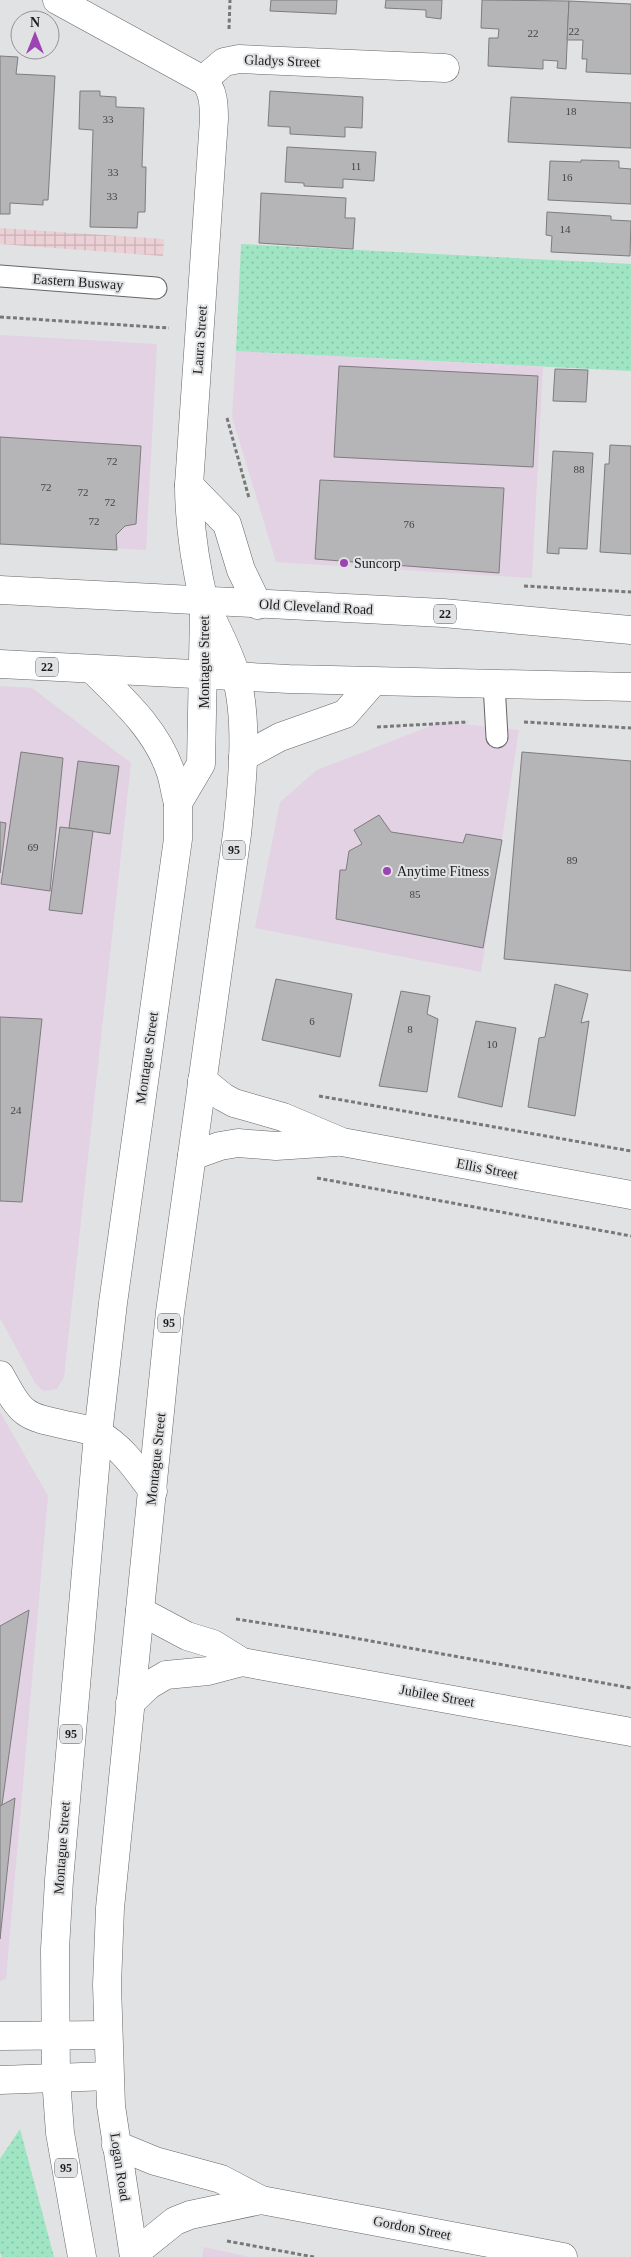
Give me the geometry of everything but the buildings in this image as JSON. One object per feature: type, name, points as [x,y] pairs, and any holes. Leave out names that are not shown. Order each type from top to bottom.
[{"type":"main road","points":[[57,0],[204,80]]},
{"type":"main road","name":"Gladys Street","points":[[204,80],[224,62],[239,59],[444,68]]},
{"type":"main road","name":"Laura Street","points":[[204,80],[209,86],[213,98],[214,119],[190,485],[192,544],[204,602]]},
{"type":"main road","points":[[190,485],[227,524],[241,570],[258,605]]},
{"type":"main road","name":"Old Cleveland Road","points":[[0,590],[258,605],[443,613],[631,630]]},
{"type":"main road","name":"Montague Street","points":[[56,2036],[55,1949],[60,1870],[98,1434],[113,1302],[178,839],[178,803],[201,764],[204,602]]},
{"type":"main road","name":"Montague Street","points":[[107,2035],[111,1899],[170,1312],[237,834],[243,757],[242,725],[236,675],[204,602]]},
{"type":"main road","name":"22","points":[[0,664],[93,670],[373,682],[631,687]]},
{"type":"main road","name":"95","points":[[93,670],[146,724],[171,774],[178,803]]},
{"type":"main road","points":[[243,757],[273,741],[345,714],[373,682]]},
{"type":"main road","name":"Ellis Street","points":[[202,1080],[223,1097],[234,1103],[283,1117],[342,1142],[631,1196]]},
{"type":"main road","name":"Ellis Street","points":[[192,1156],[220,1146],[238,1143],[276,1146],[342,1142]]},
{"type":"main road","points":[[0,1375],[16,1404],[33,1417],[98,1434],[117,1446],[153,1491]]},
{"type":"main road","name":"Jubilee Street","points":[[140,1611],[187,1636],[213,1644],[242,1662],[631,1732]]},
{"type":"main road","name":"Jubilee Street","points":[[130,1703],[150,1685],[166,1675],[208,1671],[242,1662]]},
{"type":"main road","points":[[0,2036],[107,2035]]},
{"type":"main road","name":"Logan Road","points":[[107,2035],[116,2146],[134,2256]]},
{"type":"main road","name":"95","points":[[56,2036],[56,2078],[60,2133],[82,2257]]},
{"type":"main road","points":[[0,2080],[109,2076]]},
{"type":"main road","name":"Gordon Street","points":[[116,2146],[155,2161],[221,2179],[261,2200],[563,2257]]},
{"type":"main road","name":"Gordon Street","points":[[134,2256],[161,2230],[190,2215],[261,2200]]},
{"type":"lane","name":"Eastern Busway","points":[[0,276],[156,288]]},
{"type":"lane","points":[[494,684],[497,737]]},
{"type":"path","points":[[0,317],[200,330]]},
{"type":"path","points":[[225,409],[250,506]]},
{"type":"path","points":[[522,585],[631,592]]},
{"type":"path","points":[[318,1095],[631,1151]]},
{"type":"path","points":[[311,1177],[631,1236]]},
{"type":"path","points":[[227,1617],[631,1688]]},
{"type":"path","points":[[223,2240],[314,2257]]},
{"type":"shaded area","points":[[0,228],[164,239],[163,256],[0,244]]},
{"type":"shaded area","points":[[0,335],[157,344],[146,550],[0,542]]},
{"type":"shaded area","points":[[236,351],[543,367],[532,578],[276,562],[232,417]]},
{"type":"shaded area","points":[[0,686],[32,688],[131,763],[64,1377],[57,1389],[43,1391],[35,1383],[0,1318]]},
{"type":"shaded area","points":[[441,722],[519,730],[481,972],[255,928],[280,802],[317,770]]},
{"type":"shaded area","points":[[0,1412],[48,1496],[6,1979],[0,1981]]},
{"type":"shaded area","points":[[204,2247],[249,2257],[202,2257]]},
{"type":"green space","points":[[241,244],[631,264],[631,371],[236,351]]},
{"type":"green space","points":[[20,2129],[54,2257],[2,2257],[0,2253],[0,2159]]},
{"type":"place","name":"Suncorp","points":[[344,563]]},
{"type":"place","name":"Anytime Fitness","points":[[387,871]]}]
